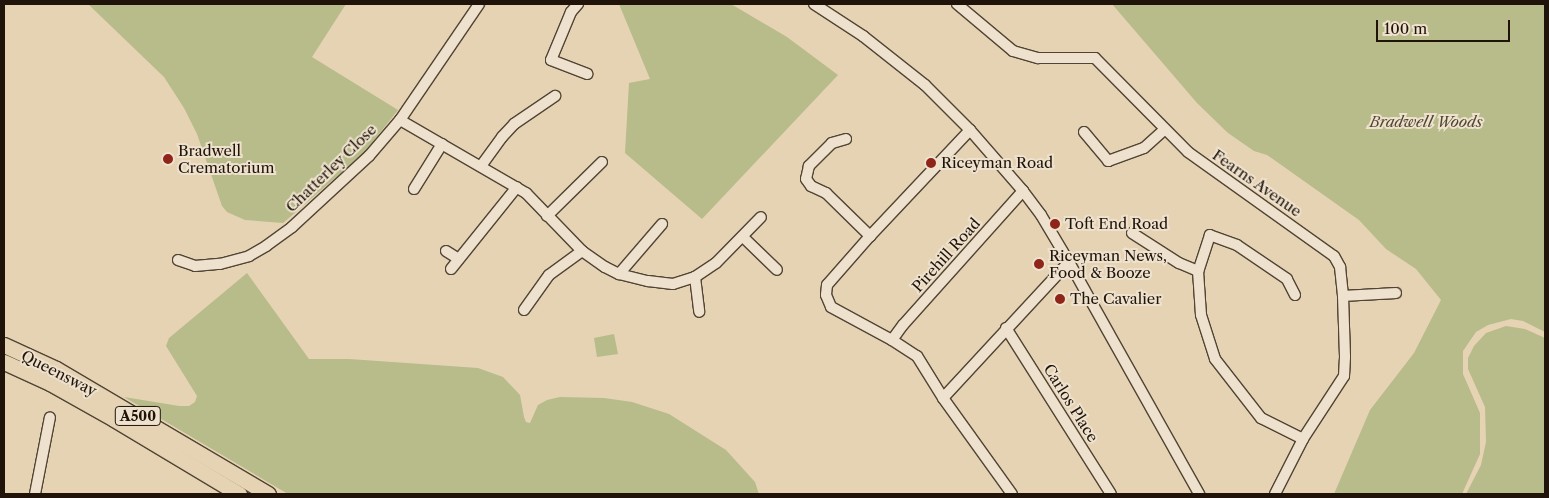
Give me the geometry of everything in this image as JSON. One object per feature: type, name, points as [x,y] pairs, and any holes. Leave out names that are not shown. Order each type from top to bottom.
[{"type":"highway","name":"Queensway","points":[[4,345],[56,369],[268,494]]},
{"type":"highway","name":"Queensway","points":[[4,362],[50,383],[239,494]]},
{"type":"street","name":"Chatterley Close","points":[[178,260],[195,266],[220,264],[249,256],[292,227],[369,156],[400,120],[479,4]]},
{"type":"street","points":[[578,4],[571,12],[551,60],[587,74]]},
{"type":"street","points":[[814,4],[863,36],[924,85],[970,130],[1023,191],[1041,214],[1069,262],[1199,494]]},
{"type":"street","name":"Fearns Avenue","points":[[964,6],[1013,52],[1038,58],[1094,58],[1188,152],[1334,256],[1340,266],[1343,296],[1344,376],[1303,439],[1275,494]]},
{"type":"street","points":[[482,166],[502,137],[514,124],[555,96]]},
{"type":"street","points":[[400,120],[526,193],[582,251],[619,274],[648,281],[673,284],[695,277],[716,264],[761,217]]},
{"type":"street","points":[[970,130],[870,236],[827,285],[826,295],[832,307],[917,356],[943,398],[1012,494]]},
{"type":"street","points":[[1084,132],[1108,161],[1144,148],[1165,130]]},
{"type":"street","points":[[846,138],[832,143],[809,166],[806,179],[811,186],[826,193],[870,236]]},
{"type":"street","points":[[414,189],[416,177],[442,144]]},
{"type":"street","points":[[547,216],[602,162]]},
{"type":"street","points":[[451,269],[517,187]]},
{"type":"street","name":"Pirehill Road","points":[[892,340],[903,325],[1023,191]]},
{"type":"street","points":[[619,274],[662,224]]},
{"type":"street","points":[[1132,233],[1179,263],[1198,271]]},
{"type":"street","points":[[1295,295],[1287,278],[1237,245],[1210,235],[1198,271],[1201,315],[1215,359],[1261,418],[1303,439]]},
{"type":"street","points":[[743,237],[777,270]]},
{"type":"street","points":[[446,251],[459,259]]},
{"type":"street","points":[[524,310],[550,275],[582,251]]},
{"type":"street","points":[[943,398],[1069,262]]},
{"type":"street","points":[[695,277],[699,312]]},
{"type":"street","points":[[1343,296],[1396,293]]},
{"type":"street","name":"Carlos Place","points":[[1006,328],[1111,494]]},
{"type":"street","points":[[34,494],[50,417]]},
{"type":"green space","points":[[88,4],[346,4],[312,57],[398,110],[363,154],[283,223],[245,220],[227,212],[222,206],[197,134],[184,108],[164,77]]},
{"type":"green space","points":[[619,4],[731,4],[787,37],[838,75],[702,219],[625,153],[629,83],[650,79]]},
{"type":"green space","name":"Bradwell Woods","points":[[1112,4],[1545,4],[1545,332],[1523,321],[1511,319],[1488,325],[1476,332],[1463,351],[1463,374],[1480,413],[1480,454],[1462,494],[1334,494],[1370,410],[1414,353],[1441,300],[1416,269],[1386,249],[1359,220],[1267,155],[1254,151],[1228,133],[1197,103]]},
{"type":"green space","points":[[247,273],[309,359],[349,359],[478,368],[503,377],[520,395],[524,417],[526,422],[530,423],[538,405],[547,400],[560,397],[604,398],[632,402],[669,414],[726,450],[755,482],[759,494],[288,494],[124,397],[179,406],[189,406],[195,402],[197,396],[166,346],[169,338]]},
{"type":"green space","points":[[1506,326],[1525,329],[1545,338],[1545,494],[1466,494],[1481,465],[1486,442],[1485,407],[1468,369],[1468,358],[1474,346],[1486,333]]},
{"type":"green space","points":[[614,334],[618,354],[597,357],[594,338]]},
{"type":"place","name":"Bradwell Crematorium","points":[[168,159]]},
{"type":"place","name":"Riceyman Road","points":[[931,163]]},
{"type":"place","name":"Toft End Road","points":[[1055,224]]},
{"type":"place","name":"Riceyman News, Food & Booze","points":[[1039,264]]},
{"type":"place","name":"The Cavalier","points":[[1060,299]]}]
